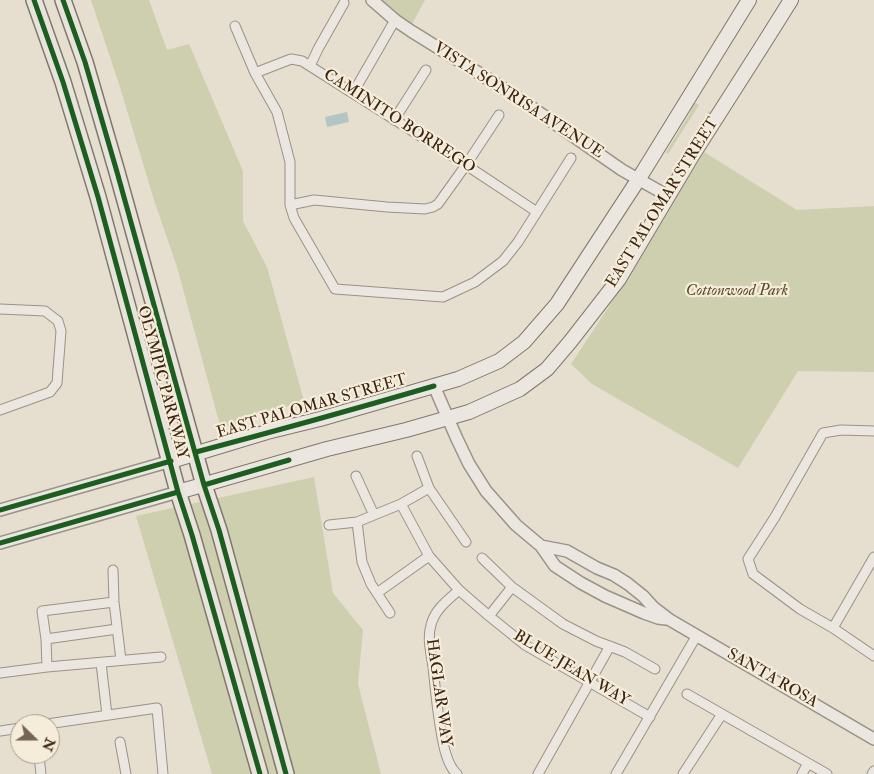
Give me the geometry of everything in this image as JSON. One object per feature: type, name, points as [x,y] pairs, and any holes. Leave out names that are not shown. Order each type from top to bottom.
[{"type":"main road","name":"OLYMPIC PARKWAY","points":[[34,0],[63,82],[98,197],[178,492],[260,774]]},
{"type":"main road","name":"OLYMPIC PARKWAY","points":[[63,0],[84,62],[114,163],[286,774]]},
{"type":"main road","name":"EAST PALOMAR STREET","points":[[170,461],[196,452],[328,417],[458,379],[499,361],[524,342],[557,304],[638,180],[748,0]]},
{"type":"main road","name":"EAST PALOMAR STREET","points":[[178,492],[328,449],[469,412],[520,389],[547,369],[619,279],[711,125],[791,0]]},
{"type":"street","name":"VISTA SONRISA AVENUE","points":[[372,0],[395,20],[511,93],[622,170],[668,196]]},
{"type":"street","points":[[310,66],[344,3]]},
{"type":"street","points":[[352,93],[395,20]]},
{"type":"street","points":[[235,26],[255,73],[277,112],[290,162],[290,206],[294,218],[335,289],[443,296],[475,282],[503,261],[518,242],[571,158]]},
{"type":"street","name":"CAMINITO BORREGO","points":[[255,73],[291,59],[302,61],[537,212]]},
{"type":"street","points":[[394,120],[426,70]]},
{"type":"street","points":[[290,206],[314,200],[387,207],[426,209],[433,207],[438,204],[466,165],[499,115]]},
{"type":"street","points":[[0,308],[45,311],[58,322],[61,331],[57,383],[50,392],[0,410]]},
{"type":"street","name":"SANTA ROSA","points":[[434,386],[469,464],[486,491],[516,525],[541,546],[555,566],[605,596],[644,613],[670,620]]},
{"type":"street","points":[[874,431],[840,430],[823,433],[771,524],[748,559],[753,574],[800,609],[874,656]]},
{"type":"street","points":[[417,456],[429,488],[466,542]]},
{"type":"street","name":"EAST PALOMAR STREET","points":[[0,510],[170,461]]},
{"type":"street","points":[[356,476],[374,515]]},
{"type":"street","points":[[329,525],[356,522],[401,504],[429,488]]},
{"type":"street","name":"EAST PALOMAR STREET","points":[[0,543],[178,492]]},
{"type":"street","name":"BLUE JEAN WAY","points":[[401,504],[430,556],[459,590],[488,616],[525,645],[650,717]]},
{"type":"street","points":[[356,522],[362,562],[371,584],[390,613]]},
{"type":"street","name":"SANTA ROSA","points":[[541,546],[567,551],[614,575],[643,596],[653,607],[670,620],[874,739]]},
{"type":"street","points":[[377,593],[430,556]]},
{"type":"street","points":[[832,628],[874,557]]},
{"type":"street","points":[[482,558],[512,588],[563,624],[596,641],[625,652],[655,669]]},
{"type":"street","points":[[113,570],[114,602],[121,660]]},
{"type":"street","points":[[488,616],[512,588]]},
{"type":"street","name":"HAGLAR WAY","points":[[457,774],[453,770],[445,751],[429,636],[431,623],[436,612],[459,590]]},
{"type":"street","points":[[48,667],[42,611],[114,602]]},
{"type":"street","points":[[46,639],[117,629]]},
{"type":"street","points":[[616,774],[697,635]]},
{"type":"street","points":[[538,774],[610,646]]},
{"type":"street","points":[[0,673],[162,657]]},
{"type":"street","points":[[101,663],[107,715]]},
{"type":"street","points":[[687,694],[827,774]]},
{"type":"street","points":[[60,722],[157,708],[163,774]]},
{"type":"street","points":[[683,774],[722,714]]},
{"type":"street","points":[[120,742],[126,774]]},
{"type":"street","points":[[802,774],[808,763]]},
{"type":"street","points":[[872,774],[874,770]]},
{"type":"green space","points":[[91,0],[149,0],[167,50],[189,44],[243,171],[243,221],[267,267],[304,401],[221,429],[177,267]]},
{"type":"green space","points":[[376,0],[425,0],[412,24]]},
{"type":"green space","points":[[694,102],[699,105],[668,154],[666,152],[690,113]]},
{"type":"green space","points":[[709,111],[714,114],[681,166],[676,163]]},
{"type":"green space","name":"Cottonwood Park","points":[[704,152],[797,210],[874,206],[874,372],[798,371],[738,468],[592,384],[571,364],[631,273]]},
{"type":"green space","points":[[314,477],[333,593],[363,630],[358,684],[381,774],[212,774],[136,516]]},
{"type":"shaded area","points":[[347,112],[349,122],[327,127],[325,117]]},
{"type":"cycle path","points":[[34,0],[63,82],[98,197],[178,492],[260,774]]},
{"type":"cycle path","points":[[63,0],[85,62],[117,172],[286,774]]},
{"type":"cycle path","points":[[196,452],[434,386]]},
{"type":"cycle path","points":[[204,485],[289,460]]},
{"type":"cycle path","points":[[0,510],[171,461]]},
{"type":"cycle path","points":[[0,543],[178,492]]}]
